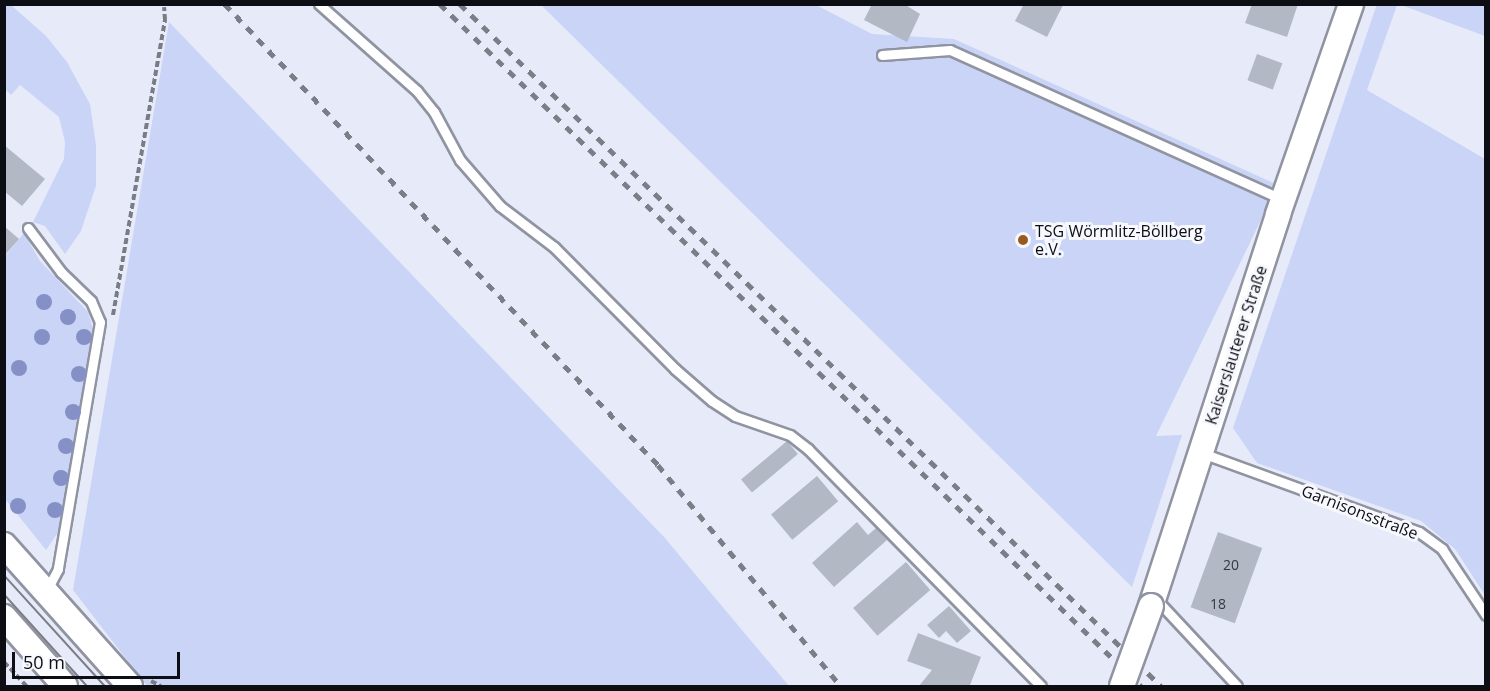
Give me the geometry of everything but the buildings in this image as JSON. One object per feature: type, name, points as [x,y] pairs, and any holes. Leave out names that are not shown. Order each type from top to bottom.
[{"type":"street","name":"Kaiserslauterer Straße","points":[[1122,687],[1202,453],[1283,200],[1351,4]]},
{"type":"street","points":[[4,545],[130,687]]},
{"type":"street","points":[[4,617],[65,687]]},
{"type":"lane","points":[[319,4],[417,91],[434,112],[460,160],[500,206],[554,247],[675,369],[712,401],[735,416],[790,435],[808,449],[1041,687]]},
{"type":"lane","points":[[882,55],[950,50],[1283,200]]},
{"type":"lane","points":[[28,228],[61,272],[91,301],[100,322],[58,569],[46,592]]},
{"type":"lane","name":"Garnisonsstraße","points":[[1202,453],[1419,532],[1442,549],[1485,615]]},
{"type":"lane","points":[[1152,602],[1237,687]]},
{"type":"path","points":[[112,324],[165,20],[164,7]]},
{"type":"path","points":[[4,662],[26,687]]},
{"type":"shaded area","points":[[5,4],[11,5],[46,36],[67,62],[90,104],[96,145],[96,186],[81,231],[65,254],[45,226],[33,222],[64,159],[65,142],[59,117],[20,85],[11,95],[5,89]]},
{"type":"shaded area","points":[[1377,4],[1397,5],[1367,90],[1485,159],[1485,595],[1455,549],[1421,521],[1257,463],[1233,428]]},
{"type":"shaded area","name":"TSG Wörmlitz-Böllberg e.V.","points":[[541,5],[816,5],[872,34],[954,39],[1278,185],[1156,436],[1182,435],[1132,587]]},
{"type":"shaded area","points":[[1401,5],[1485,5],[1485,36]]},
{"type":"shaded area","points":[[169,22],[664,537],[789,686],[147,686],[73,590]]},
{"type":"shaded area","points":[[24,233],[40,261],[88,312],[93,329],[59,531],[46,550],[5,499],[5,256]]},
{"type":"tram line","points":[[4,575],[105,686]]},
{"type":"tram line","points":[[4,594],[87,686]]},
{"type":"railway","points":[[225,4],[658,465],[841,686]]},
{"type":"railway","points":[[440,4],[1141,686]]},
{"type":"railway","points":[[460,4],[1161,686]]},
{"type":"place","name":"TSG Wörmlitz-Böllberg e.V.","points":[[1023,240]]}]
